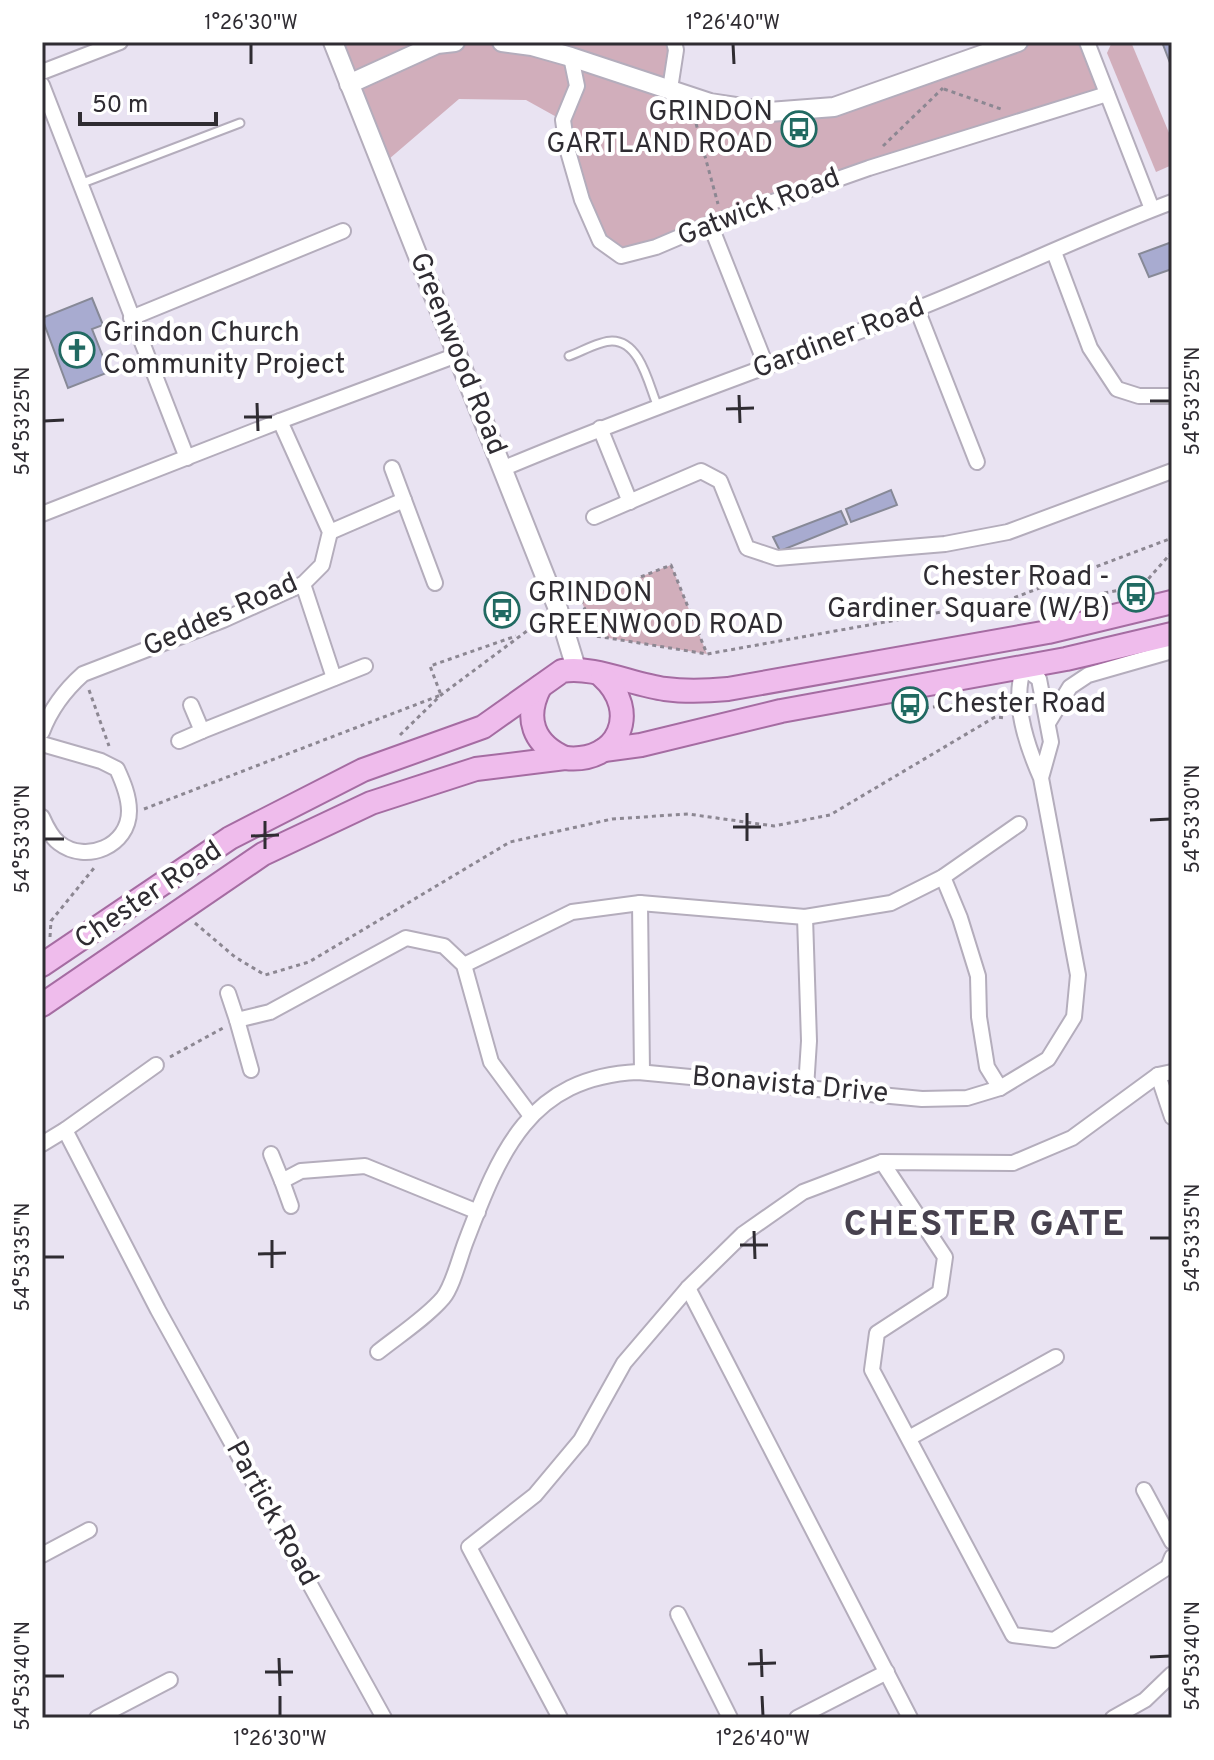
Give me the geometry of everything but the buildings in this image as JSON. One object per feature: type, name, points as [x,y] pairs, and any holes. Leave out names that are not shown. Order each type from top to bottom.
[{"type":"main road","points":[[576,668],[664,689],[706,691],[1017,638],[1172,602]]},
{"type":"main road","name":"Chester Road","points":[[42,1005],[263,854],[371,803],[476,769],[579,759],[604,750],[641,745],[781,711],[1024,668],[1172,634]]},
{"type":"main road","points":[[1017,638],[1024,668]]},
{"type":"main road","name":"Chester Road","points":[[42,965],[230,838],[363,770],[483,727],[550,677],[576,668]]},
{"type":"main road","points":[[602,676],[613,685],[623,713],[616,738],[604,750]]},
{"type":"main road","points":[[540,687],[533,700],[531,715],[534,730],[550,751],[565,758]]},
{"type":"street","points":[[42,72],[120,42]]},
{"type":"street","name":"Greenwood Road","points":[[333,42],[558,609],[576,668]]},
{"type":"street","points":[[349,84],[437,44],[455,42]]},
{"type":"street","points":[[502,42],[532,46],[571,57],[699,99],[769,112],[834,107],[940,79],[1018,42]]},
{"type":"street","points":[[670,89],[676,50],[674,42]]},
{"type":"street","points":[[1087,42],[1152,209]]},
{"type":"street","name":"Gatwick Road","points":[[571,57],[577,86],[563,120],[567,148],[582,200],[600,241],[621,256],[656,247],[716,222],[869,168],[1107,94]]},
{"type":"street","points":[[42,85],[187,458]]},
{"type":"street","name":"Gardiner Road","points":[[502,469],[600,428],[767,368],[917,309],[1172,202]]},
{"type":"street","points":[[716,222],[767,368]]},
{"type":"street","points":[[131,318],[343,231]]},
{"type":"street","points":[[1054,252],[1090,348],[1117,389],[1139,396],[1172,396]]},
{"type":"street","points":[[917,309],[977,462]]},
{"type":"street","points":[[42,514],[457,355]]},
{"type":"street","points":[[280,421],[330,532],[404,500]]},
{"type":"street","points":[[600,428],[630,502]]},
{"type":"street","points":[[392,468],[435,583]]},
{"type":"street","points":[[594,517],[701,471],[720,481],[747,548],[777,558],[945,544],[1008,532],[1172,471]]},
{"type":"street","name":"Geddes Road","points":[[42,732],[49,713],[83,674],[223,620],[303,584],[322,565],[330,532]]},
{"type":"street","points":[[303,584],[334,678]]},
{"type":"street","points":[[1048,723],[1070,687],[1088,675],[1172,651]]},
{"type":"street","points":[[179,741],[365,666]]},
{"type":"street","name":"Bonavista Drive","points":[[378,1352],[445,1296],[501,1157],[520,1126],[548,1101],[573,1085],[612,1073],[642,1072],[922,1099],[967,1098],[1000,1088],[1048,1059],[1074,1017],[1078,975],[1041,778],[1029,751],[1017,684],[1024,668],[1039,679],[1051,742],[1041,778]]},
{"type":"street","points":[[191,705],[202,731]]},
{"type":"street","points":[[42,744],[101,761],[117,769],[124,783],[129,815],[112,847],[95,851],[77,850],[60,844],[42,817]]},
{"type":"street","points":[[464,965],[572,912],[640,903],[805,917],[891,903],[943,877],[1019,824]]},
{"type":"street","points":[[943,877],[978,976],[979,1017],[987,1067],[1000,1088]]},
{"type":"street","points":[[640,903],[642,1072]]},
{"type":"street","points":[[805,917],[809,1041],[806,1088]]},
{"type":"street","points":[[237,1020],[270,1012],[406,938],[444,946],[464,965],[491,1062],[531,1116]]},
{"type":"street","points":[[228,993],[251,1070]]},
{"type":"street","points":[[42,1144],[156,1065]]},
{"type":"street","points":[[560,1718],[469,1547],[535,1495],[581,1440],[624,1363],[688,1288],[743,1234],[803,1192],[882,1162],[1013,1163],[1072,1138],[1165,1074],[1172,1117]]},
{"type":"street","name":"Partick Road","points":[[65,1130],[158,1310],[384,1718]]},
{"type":"street","points":[[271,1154],[291,1206]]},
{"type":"street","points":[[882,1162],[945,1257],[940,1292],[877,1333],[872,1370],[1013,1635],[1054,1640],[1168,1567],[1172,1557]]},
{"type":"street","points":[[282,1181],[301,1171],[365,1166],[478,1212]]},
{"type":"street","points":[[688,1288],[910,1718]]},
{"type":"street","points":[[909,1438],[1056,1357]]},
{"type":"street","points":[[1144,1490],[1172,1542]]},
{"type":"street","points":[[42,1555],[89,1530]]},
{"type":"street","points":[[678,1614],[730,1718]]},
{"type":"street","points":[[797,1718],[887,1672]]},
{"type":"street","points":[[1113,1718],[1145,1700],[1172,1674]]},
{"type":"street","points":[[97,1718],[170,1680]]},
{"type":"lane","points":[[80,184],[240,123]]},
{"type":"lane","points":[[569,356],[612,341],[626,345],[636,353],[658,407]]},
{"type":"path","points":[[869,168],[873,156],[940,79],[1017,114],[1021,120]]},
{"type":"path","points":[[699,99],[693,118],[716,222]]},
{"type":"path","points":[[581,600],[596,636],[707,654],[1008,600],[1172,538]]},
{"type":"path","points":[[397,738],[441,695],[558,609],[671,565],[707,654]]},
{"type":"path","points":[[441,695],[430,666],[522,634]]},
{"type":"path","points":[[83,674],[117,769]]},
{"type":"path","points":[[129,815],[441,695]]},
{"type":"path","points":[[180,910],[235,957],[265,975],[309,962],[510,842],[612,819],[688,814],[774,826],[830,815],[995,717],[1007,719],[1002,707],[994,702],[964,702],[925,708]]},
{"type":"path","points":[[50,941],[51,921],[112,847]]},
{"type":"path","points":[[156,1065],[237,1020]]},
{"type":"shaded area","points":[[337,42],[674,42],[670,89],[710,103],[834,107],[1018,42],[1087,42],[1107,94],[621,256],[600,241],[562,120],[526,100],[459,99],[382,165]]},
{"type":"shaded area","points":[[1112,42],[1131,42],[1172,140],[1172,165],[1156,172],[1107,53]]},
{"type":"shaded area","points":[[671,565],[707,654],[596,636],[581,600]]},
{"type":"place","name":"GRINDON GARTLAND ROAD","points":[[799,129]]},
{"type":"place","name":"Grindon Church Community Project","points":[[77,350]]},
{"type":"place","name":"Chester Road - Gardiner Square (W/B)","points":[[1136,594]]},
{"type":"place","name":"GRINDON GREENWOOD ROAD","points":[[502,610]]},
{"type":"place","name":"Chester Road","points":[[910,705]]},
{"type":"district","name":"CHESTER GATE","points":[[985,1226]]}]
